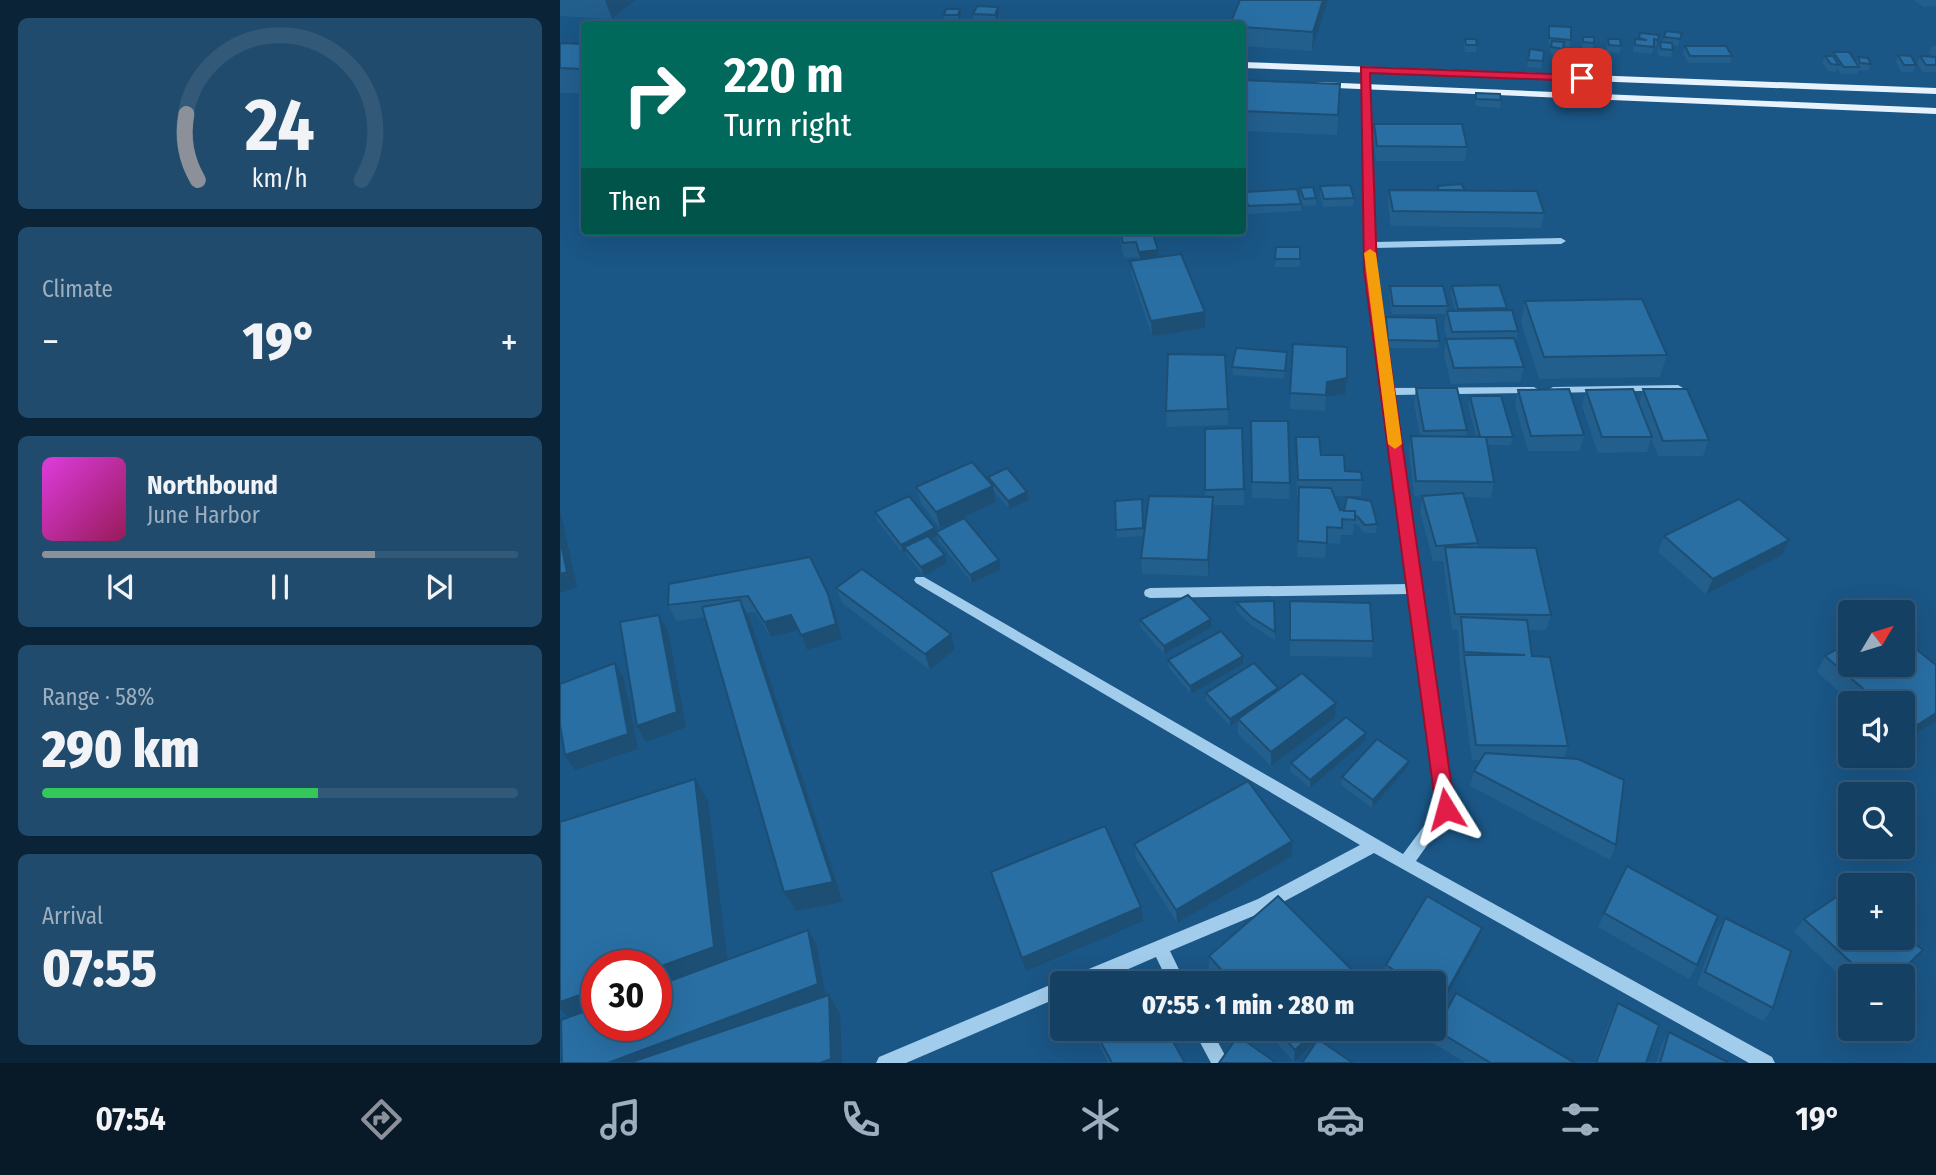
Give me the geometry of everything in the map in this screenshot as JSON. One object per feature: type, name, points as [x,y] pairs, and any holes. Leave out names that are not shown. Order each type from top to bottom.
[{"type":"main road","points":[[1246,65],[1936,91]]},
{"type":"main road","points":[[1310,85],[1936,111]]},
{"type":"street","points":[[1364,69],[1371,270],[1446,809],[1405,863]]},
{"type":"street","points":[[1370,245],[1561,242]]},
{"type":"street","points":[[1388,392],[1678,388]]},
{"type":"street","points":[[920,580],[1405,863],[1766,1063]]},
{"type":"street","points":[[1150,593],[1416,589]]},
{"type":"street","points":[[1103,971],[1264,904],[1374,845]]},
{"type":"street","points":[[1159,947],[1171,971]]},
{"type":"street","points":[[885,1063],[1050,993]]},
{"type":"street","points":[[1208,1041],[1220,1063]]},
{"type":"building","points":[[1240,0],[1323,0],[1313,32],[1246,27],[1246,21],[1231,21]]},
{"type":"building","points":[[977,6],[998,7],[995,15],[973,14]]},
{"type":"building","points":[[946,9],[960,9],[958,15],[944,15]]},
{"type":"building","points":[[1549,26],[1571,27],[1571,40],[1549,38]]},
{"type":"building","points":[[1666,31],[1682,33],[1680,39],[1664,37]]},
{"type":"building","points":[[1640,33],[1659,35],[1658,40],[1654,39],[1654,47],[1635,45],[1635,39],[1647,40],[1639,38]]},
{"type":"building","points":[[1583,37],[1594,37],[1594,43],[1583,42]]},
{"type":"building","points":[[1465,39],[1476,39],[1477,45],[1466,45]]},
{"type":"building","points":[[1608,39],[1620,39],[1621,46],[1609,45]]},
{"type":"building","points":[[1552,41],[1564,42],[1563,49],[1551,47]]},
{"type":"building","points":[[1660,42],[1672,43],[1673,50],[1661,49]]},
{"type":"building","points":[[560,43],[581,44],[581,69],[560,68]]},
{"type":"building","points":[[1685,46],[1726,46],[1732,56],[1690,56]]},
{"type":"building","points":[[1530,49],[1544,51],[1543,61],[1528,60]]},
{"type":"building","points":[[1833,52],[1849,52],[1859,67],[1844,67]]},
{"type":"building","points":[[1898,55],[1911,56],[1916,65],[1904,65]]},
{"type":"building","points":[[1825,56],[1833,56],[1839,65],[1831,64]]},
{"type":"building","points":[[1920,56],[1936,57],[1936,65],[1926,65]]},
{"type":"building","points":[[1858,57],[1868,58],[1871,64],[1860,63]]},
{"type":"building","points":[[1246,80],[1340,84],[1338,115],[1246,111]]},
{"type":"building","points":[[1476,93],[1500,94],[1501,100],[1476,99]]},
{"type":"building","points":[[1374,124],[1462,124],[1467,147],[1377,146]]},
{"type":"building","points":[[1461,184],[1465,190],[1439,190],[1437,186]]},
{"type":"building","points":[[1350,185],[1354,198],[1324,199],[1320,186]]},
{"type":"building","points":[[1313,187],[1316,198],[1304,199],[1300,188]]},
{"type":"building","points":[[1297,189],[1301,204],[1248,206],[1246,192]]},
{"type":"building","points":[[1389,190],[1537,191],[1544,213],[1393,211]]},
{"type":"building","points":[[1121,235],[1153,235],[1158,250],[1139,252],[1136,242],[1123,243]]},
{"type":"building","points":[[1276,247],[1300,247],[1300,259],[1275,259]]},
{"type":"building","points":[[1181,254],[1205,312],[1151,321],[1130,261]]},
{"type":"building","points":[[1499,285],[1507,308],[1458,309],[1452,286]]},
{"type":"building","points":[[1390,286],[1443,286],[1448,306],[1393,306]]},
{"type":"building","points":[[1642,299],[1667,355],[1544,357],[1525,301]]},
{"type":"building","points":[[1512,310],[1518,331],[1452,332],[1447,311]]},
{"type":"building","points":[[1386,317],[1436,318],[1439,341],[1388,340]]},
{"type":"building","points":[[1514,338],[1524,367],[1454,368],[1446,339]]},
{"type":"building","points":[[1293,344],[1347,347],[1347,378],[1327,382],[1326,395],[1290,393]]},
{"type":"building","points":[[1236,348],[1287,352],[1285,371],[1232,367]]},
{"type":"building","points":[[1168,354],[1225,355],[1228,409],[1166,411]]},
{"type":"building","points":[[1416,388],[1457,388],[1467,430],[1424,431]]},
{"type":"building","points":[[1569,389],[1584,435],[1531,436],[1518,390]]},
{"type":"building","points":[[1633,389],[1652,437],[1602,437],[1586,390]]},
{"type":"building","points":[[1643,389],[1687,389],[1709,440],[1663,441]]},
{"type":"building","points":[[1470,396],[1501,396],[1513,437],[1480,437]]},
{"type":"building","points":[[1251,421],[1288,421],[1290,483],[1252,482]]},
{"type":"building","points":[[1242,428],[1244,489],[1205,490],[1205,429]]},
{"type":"building","points":[[1411,436],[1486,437],[1494,482],[1416,481]]},
{"type":"building","points":[[1296,437],[1319,437],[1321,455],[1344,455],[1345,471],[1361,472],[1362,480],[1298,480]]},
{"type":"building","points":[[972,462],[993,486],[936,512],[916,487]]},
{"type":"building","points":[[1007,468],[1027,492],[1008,501],[988,477]]},
{"type":"building","points":[[1299,487],[1331,488],[1340,510],[1355,511],[1355,520],[1342,519],[1342,528],[1327,527],[1327,543],[1298,541]]},
{"type":"building","points":[[1463,493],[1478,543],[1436,546],[1422,496]]},
{"type":"building","points":[[909,496],[935,528],[901,545],[875,512]]},
{"type":"building","points":[[1149,496],[1213,497],[1208,560],[1141,558]]},
{"type":"building","points":[[1347,497],[1371,501],[1377,524],[1365,525],[1355,516],[1355,511],[1344,511]]},
{"type":"building","points":[[1142,499],[1143,528],[1116,530],[1115,501]]},
{"type":"building","points":[[1739,499],[1789,540],[1713,579],[1664,536]]},
{"type":"building","points":[[964,518],[999,560],[970,575],[936,532]]},
{"type":"building","points":[[928,536],[945,555],[921,567],[904,547]]},
{"type":"building","points":[[560,538],[567,572],[560,574]]},
{"type":"building","points":[[1445,547],[1536,548],[1551,615],[1455,614]]},
{"type":"building","points":[[810,557],[828,594],[836,624],[801,635],[791,615],[764,622],[748,596],[668,605],[669,584]]},
{"type":"building","points":[[862,569],[951,634],[925,654],[836,588]]},
{"type":"building","points":[[1188,595],[1211,619],[1164,646],[1140,620]]},
{"type":"building","points":[[740,600],[833,882],[784,892],[702,607]]},
{"type":"building","points":[[1274,601],[1275,632],[1251,617],[1236,602]]},
{"type":"building","points":[[1290,601],[1370,603],[1373,641],[1290,640]]},
{"type":"building","points":[[659,615],[677,712],[637,726],[620,622]]},
{"type":"building","points":[[1461,617],[1527,620],[1532,656],[1550,657],[1568,746],[1476,745],[1464,655],[1525,655],[1464,652]]},
{"type":"building","points":[[1221,631],[1243,656],[1190,686],[1168,660]]},
{"type":"building","points":[[1915,648],[1936,665],[1936,713],[1915,726],[1915,691],[1866,691],[1850,677],[1915,677]]},
{"type":"building","points":[[1838,649],[1838,667],[1825,656]]},
{"type":"building","points":[[615,663],[628,734],[565,755],[560,725],[560,684]]},
{"type":"building","points":[[1254,663],[1278,688],[1230,719],[1206,693]]},
{"type":"building","points":[[1302,673],[1336,703],[1271,752],[1238,719]]},
{"type":"building","points":[[1346,717],[1366,733],[1310,780],[1291,763]]},
{"type":"building","points":[[1377,739],[1409,761],[1373,800],[1342,777]]},
{"type":"building","points":[[1485,753],[1578,759],[1624,780],[1616,845],[1474,771]]},
{"type":"building","points":[[695,779],[714,947],[672,962],[672,950],[581,950],[581,995],[560,1002],[560,822]]},
{"type":"building","points":[[1248,781],[1292,841],[1176,910],[1134,844]]},
{"type":"building","points":[[1105,826],[1141,907],[1022,958],[991,872]]},
{"type":"building","points":[[1627,866],[1718,916],[1697,965],[1604,913]]},
{"type":"building","points":[[1278,896],[1353,971],[1222,971],[1209,956]]},
{"type":"building","points":[[1427,896],[1482,928],[1446,993],[1446,971],[1395,971],[1386,965]]},
{"type":"building","points":[[1838,896],[1838,950],[1915,950],[1915,944],[1923,950],[1908,964],[1853,964],[1804,919]]},
{"type":"building","points":[[1725,918],[1791,951],[1773,1008],[1705,972]]},
{"type":"building","points":[[808,930],[818,984],[672,1039],[672,980]]},
{"type":"building","points":[[1456,993],[1575,1063],[1491,1063],[1446,1036],[1446,1012]]},
{"type":"building","points":[[829,995],[831,1059],[820,1063],[629,1063]]},
{"type":"building","points":[[1618,1003],[1659,1025],[1646,1063],[1596,1063]]},
{"type":"building","points":[[581,1013],[581,1041],[666,1041],[608,1063],[562,1063],[561,1020]]},
{"type":"building","points":[[1669,1032],[1729,1063],[1660,1063]]},
{"type":"building","points":[[1100,1041],[1173,1041],[1185,1063],[1112,1063]]},
{"type":"building","points":[[1234,1041],[1245,1041],[1275,1062],[1274,1063],[1219,1063]]},
{"type":"building","points":[[1287,1041],[1304,1041],[1295,1050]]},
{"type":"building","points":[[1317,1041],[1321,1041],[1353,1063],[1302,1063]]},
{"type":"slow traffic","points":[[1370,253],[1395,444]]},
{"type":"route","points":[[1446,809],[1371,270],[1364,69],[1582,78]]}]
